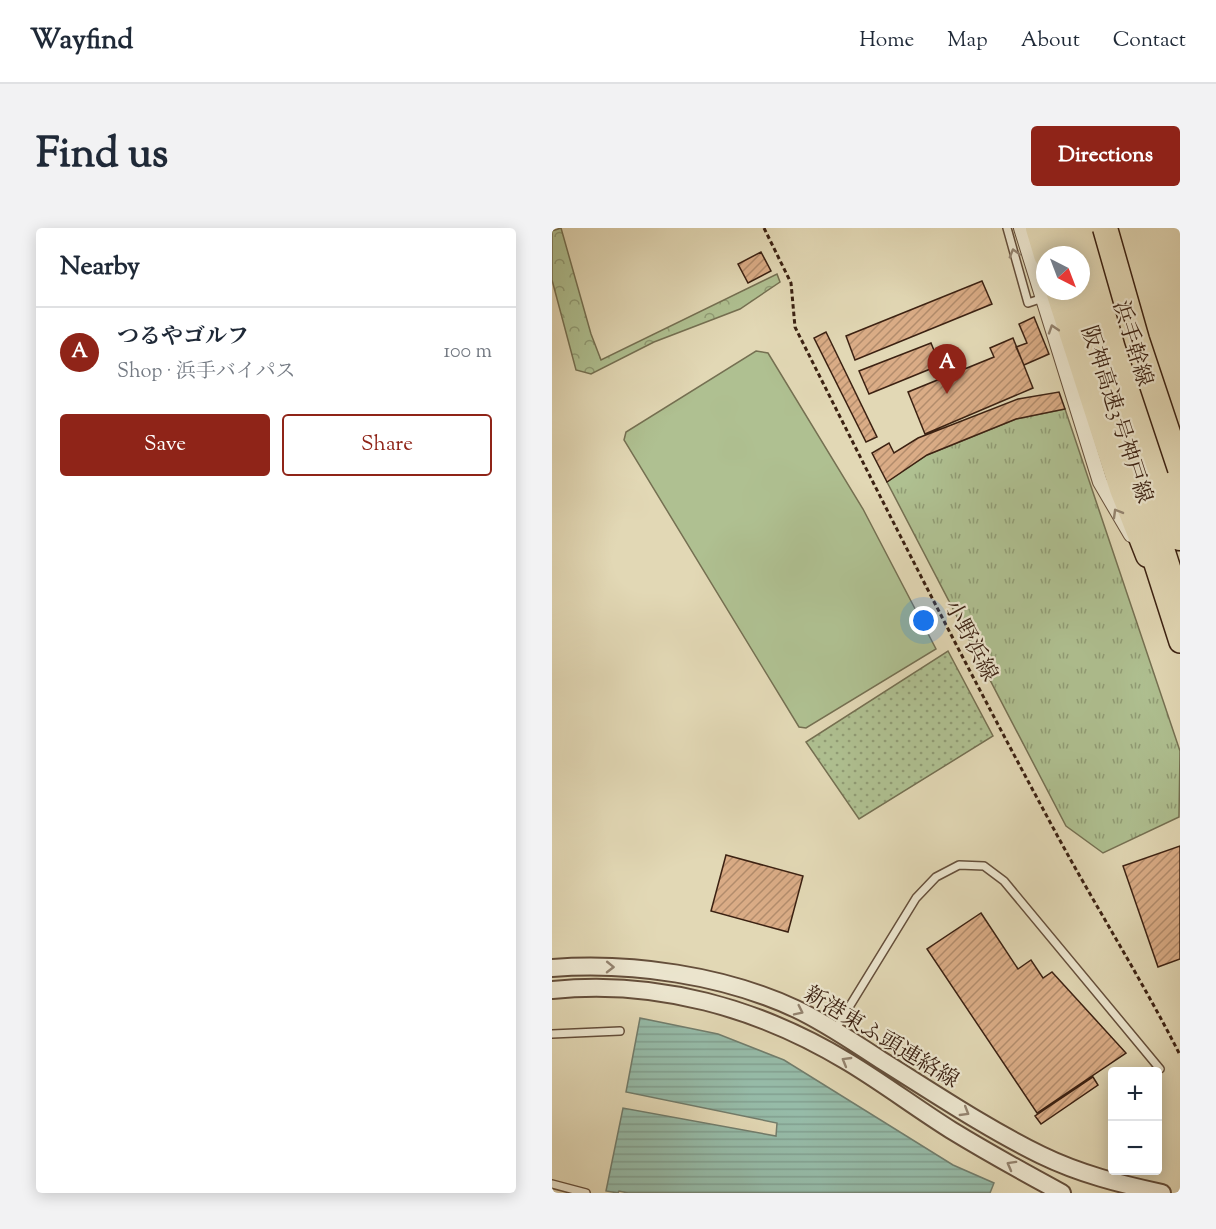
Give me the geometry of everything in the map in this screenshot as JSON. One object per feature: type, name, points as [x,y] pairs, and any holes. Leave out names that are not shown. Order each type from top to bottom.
[{"type":"highway","points":[[1038,228],[1043,246]]},
{"type":"highway","points":[[1059,228],[1064,246]]},
{"type":"highway","name":"阪神高速3号神戸線","points":[[1081,228],[1180,538]]},
{"type":"highway","points":[[1105,228],[1137,340],[1180,469]]},
{"type":"highway","points":[[1052,300],[1122,489],[1159,580]]},
{"type":"highway","name":"阪神高速3号神戸線","points":[[1082,300],[1180,606]]},
{"type":"main road","points":[[1049,228],[1055,246]]},
{"type":"main road","name":"浜手幹線","points":[[1095,228],[1171,431],[1180,494]]},
{"type":"main road","name":"浜手幹線","points":[[1072,300],[1180,642]]},
{"type":"street","points":[[1021,228],[1036,262]]},
{"type":"street","points":[[1052,300],[1100,482],[1159,580]]},
{"type":"street","name":"新港東ふ頭連絡線","points":[[552,968],[615,966],[681,974],[744,989],[795,1008],[835,1030],[968,1114],[1042,1155],[1070,1167],[1096,1186],[1162,1193]]},
{"type":"street","name":"新港東ふ頭連絡線","points":[[552,990],[581,987],[644,990],[700,1000],[757,1016],[847,1061],[950,1129],[1064,1193]]},
{"type":"street","points":[[1064,1193],[1070,1167]]},
{"type":"lane","points":[[1007,228],[1028,303],[1036,300]]},
{"type":"lane","points":[[835,1030],[916,898],[936,877],[959,865],[984,866],[1004,881],[1158,1067]]},
{"type":"lane","points":[[552,1034],[620,1031]]},
{"type":"lane","points":[[552,1184],[586,1193]]},
{"type":"path","name":"小野浜線","points":[[764,228],[791,283],[795,327],[930,595],[1051,824],[1162,1019],[1180,1056]]},
{"type":"green space","points":[[561,228],[591,334],[601,360],[777,274],[780,282],[740,309],[654,342],[591,374],[576,370],[552,280],[552,231]]},
{"type":"green space","points":[[756,351],[768,353],[863,509],[936,649],[806,728],[799,727],[624,440],[626,432]]},
{"type":"green space","points":[[1065,409],[1180,751],[1179,817],[1103,853],[1066,826],[887,482],[927,455],[1016,419]]},
{"type":"green space","points":[[948,651],[993,736],[859,819],[806,742]]},
{"type":"shaded area","points":[[640,1018],[718,1034],[784,1060],[953,1165],[994,1183],[990,1193],[628,1193],[619,1191],[618,1193],[606,1191],[623,1108],[776,1136],[777,1123],[626,1092]]},
{"type":"building","points":[[761,252],[771,271],[748,283],[738,264]]},
{"type":"building","points":[[982,281],[992,304],[855,360],[846,336]]},
{"type":"building","points":[[1034,317],[1049,354],[1024,365],[1016,347],[1027,343],[1019,324]]},
{"type":"building","points":[[826,332],[877,437],[866,442],[814,338]]},
{"type":"building","points":[[1013,338],[1033,388],[925,434],[908,392],[994,357],[990,348]]},
{"type":"building","points":[[931,343],[940,365],[869,394],[859,371]]},
{"type":"building","points":[[1059,392],[1065,409],[1016,419],[927,455],[887,482],[872,453],[889,443],[894,453],[918,438],[1018,399]]},
{"type":"building","points":[[1180,846],[1180,959],[1158,967],[1123,866]]},
{"type":"building","points":[[726,855],[803,876],[788,932],[711,911]]},
{"type":"building","points":[[981,913],[1018,969],[1031,960],[1043,978],[1052,972],[1126,1053],[1037,1113],[927,949]]},
{"type":"building","points":[[1093,1077],[1098,1085],[1041,1124],[1035,1116]]},
{"type":"place","name":"つるやゴルフ","points":[[947,394]]}]
